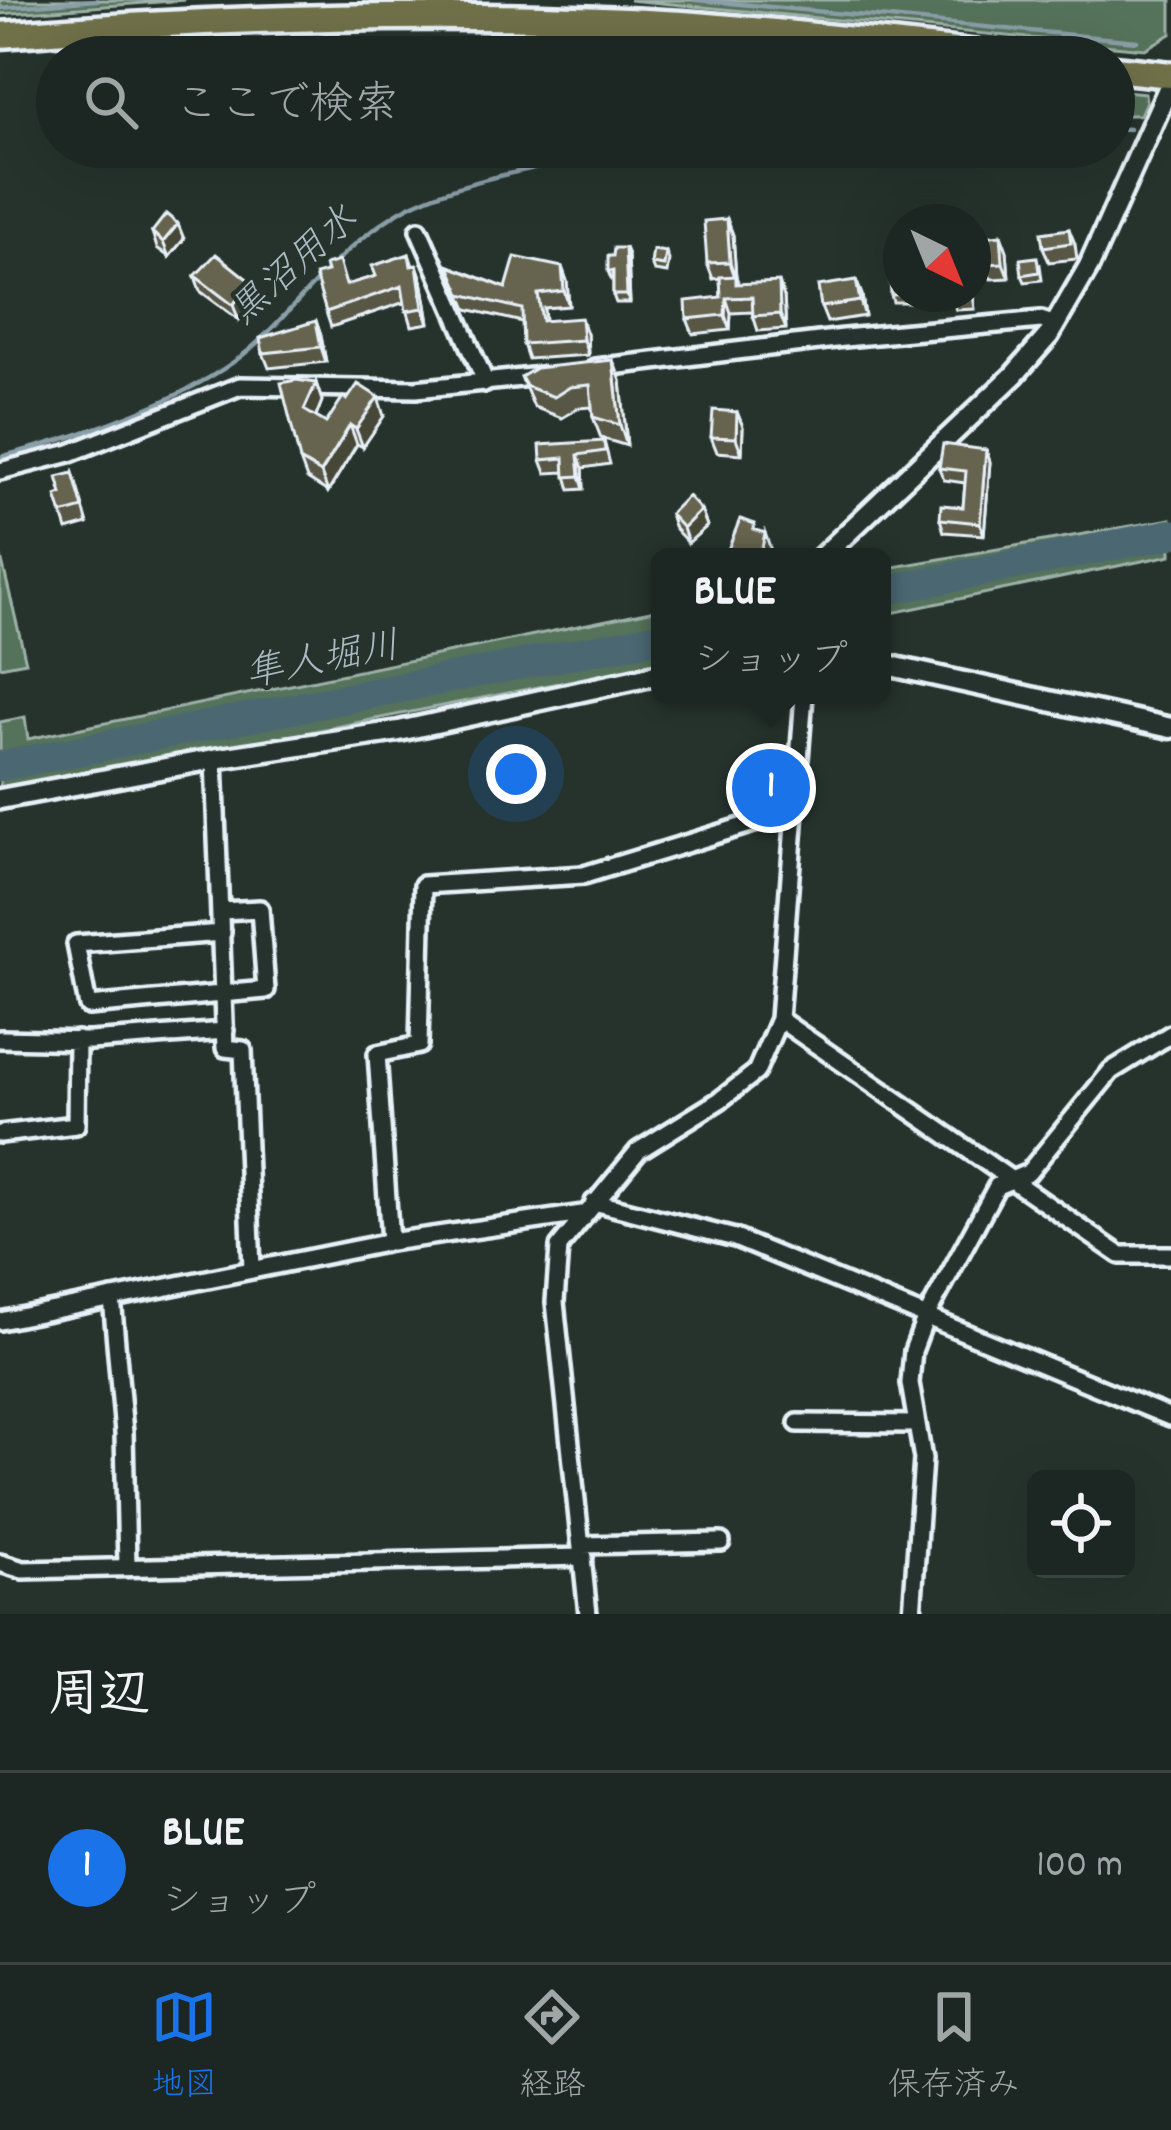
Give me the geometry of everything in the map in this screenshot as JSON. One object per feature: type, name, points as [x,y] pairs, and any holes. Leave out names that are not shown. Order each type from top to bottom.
[{"type":"main road","points":[[0,34],[296,16],[681,24],[800,36]]},
{"type":"main road","points":[[1135,73],[1171,79]]},
{"type":"street","points":[[1135,160],[1171,79]]},
{"type":"street","points":[[831,548],[1014,375],[1056,326],[1131,168]]},
{"type":"street","points":[[419,230],[486,383]]},
{"type":"street","points":[[578,371],[888,334],[1041,320],[1056,326]]},
{"type":"street","points":[[0,471],[70,453],[240,386],[416,389],[554,374]]},
{"type":"street","points":[[891,666],[1171,728]]},
{"type":"street","points":[[0,799],[399,731],[651,676]]},
{"type":"street","points":[[588,1614],[555,1302],[559,1246],[638,1150],[756,1072],[779,1019],[803,704]]},
{"type":"street","points":[[214,759],[225,1048],[243,1050],[252,1269]]},
{"type":"street","points":[[390,1242],[377,1054],[419,1045],[423,885],[584,875],[796,810]]},
{"type":"street","points":[[221,911],[260,909],[266,990],[88,1006],[76,944],[222,933]]},
{"type":"street","points":[[779,1019],[1120,1255],[1171,1256]]},
{"type":"street","points":[[0,1039],[77,1040],[225,1031]]},
{"type":"street","points":[[912,1614],[923,1459],[910,1383],[925,1319],[997,1186],[1028,1173],[1111,1071],[1171,1034]]},
{"type":"street","points":[[0,1134],[76,1125],[77,1040]]},
{"type":"street","points":[[0,1322],[390,1242],[588,1208],[735,1238],[1170,1417]]},
{"type":"street","points":[[112,1298],[124,1433],[127,1565]]},
{"type":"street","points":[[799,1423],[917,1424]]},
{"type":"street","points":[[0,1563],[23,1570],[721,1542]]},
{"type":"green space","points":[[0,0],[185,0],[0,14]]},
{"type":"green space","points":[[629,0],[1171,0],[1171,34],[1145,49],[1135,48],[1135,36],[1008,36]]},
{"type":"green space","points":[[1135,92],[1145,93],[1140,115],[1135,115]]},
{"type":"green space","points":[[1171,519],[1171,526],[891,582],[891,567]]},
{"type":"green space","points":[[1171,544],[1171,555],[891,613],[891,600]]},
{"type":"green space","points":[[0,553],[26,662],[0,667]]},
{"type":"green space","points":[[651,611],[651,628],[0,758],[0,722],[25,717],[28,739]]},
{"type":"green space","points":[[651,649],[651,665],[0,793],[0,777]]},
{"type":"building","points":[[166,214],[178,224],[163,242],[152,232]]},
{"type":"building","points":[[727,219],[730,262],[707,263],[704,221]]},
{"type":"building","points":[[1069,229],[1071,243],[1043,247],[1041,233]]},
{"type":"building","points":[[1001,235],[1003,263],[991,264],[991,236]]},
{"type":"building","points":[[614,248],[625,248],[627,295],[613,295],[608,256],[613,256]]},
{"type":"building","points":[[653,250],[666,252],[664,266],[651,264]]},
{"type":"building","points":[[216,254],[251,282],[233,305],[195,276]]},
{"type":"building","points":[[409,254],[411,266],[417,265],[423,308],[406,311],[402,286],[326,312],[315,275],[327,272],[325,265],[339,261],[346,285],[376,276],[372,266]]},
{"type":"building","points":[[515,257],[562,267],[564,291],[538,294],[542,321],[581,318],[583,340],[523,344],[522,309],[461,294],[449,266],[506,288]]},
{"type":"building","points":[[1037,257],[1039,272],[1022,275],[1020,259]]},
{"type":"building","points":[[736,276],[736,284],[779,282],[780,314],[753,316],[752,297],[726,298],[725,315],[687,319],[686,301],[721,297],[720,277]]},
{"type":"building","points":[[856,280],[860,301],[821,307],[818,286]]},
{"type":"building","points":[[316,321],[321,347],[263,353],[260,338]]},
{"type":"building","points":[[613,360],[620,425],[593,417],[590,385],[570,387],[554,397],[526,386],[521,377],[536,368]]},
{"type":"building","points":[[281,383],[316,383],[304,410],[326,423],[358,384],[378,397],[356,429],[350,425],[321,473],[300,460]]},
{"type":"building","points":[[713,410],[737,412],[736,438],[711,437]]},
{"type":"building","points":[[604,441],[605,451],[578,455],[580,476],[565,477],[564,458],[541,460],[540,445]]},
{"type":"building","points":[[943,444],[986,450],[980,523],[940,519],[941,505],[963,507],[966,471],[939,468]]},
{"type":"building","points":[[73,473],[83,508],[62,514],[57,477]]},
{"type":"building","points":[[688,496],[701,510],[683,528],[670,514]]},
{"type":"building","points":[[740,519],[765,533],[762,548],[729,548]]},
{"type":"waterway","points":[[0,8],[96,0]]},
{"type":"waterway","points":[[696,0],[1083,36]]},
{"type":"waterway","name":"黒沼用水","points":[[0,457],[100,427],[205,380],[258,342],[324,273],[399,212],[451,189],[535,168]]},
{"type":"waterway","name":"隼人堀川","points":[[891,589],[1171,534]]},
{"type":"waterway","name":"隼人堀川","points":[[0,766],[651,639]]},
{"type":"place","name":"BLUE","points":[[771,788]]}]
